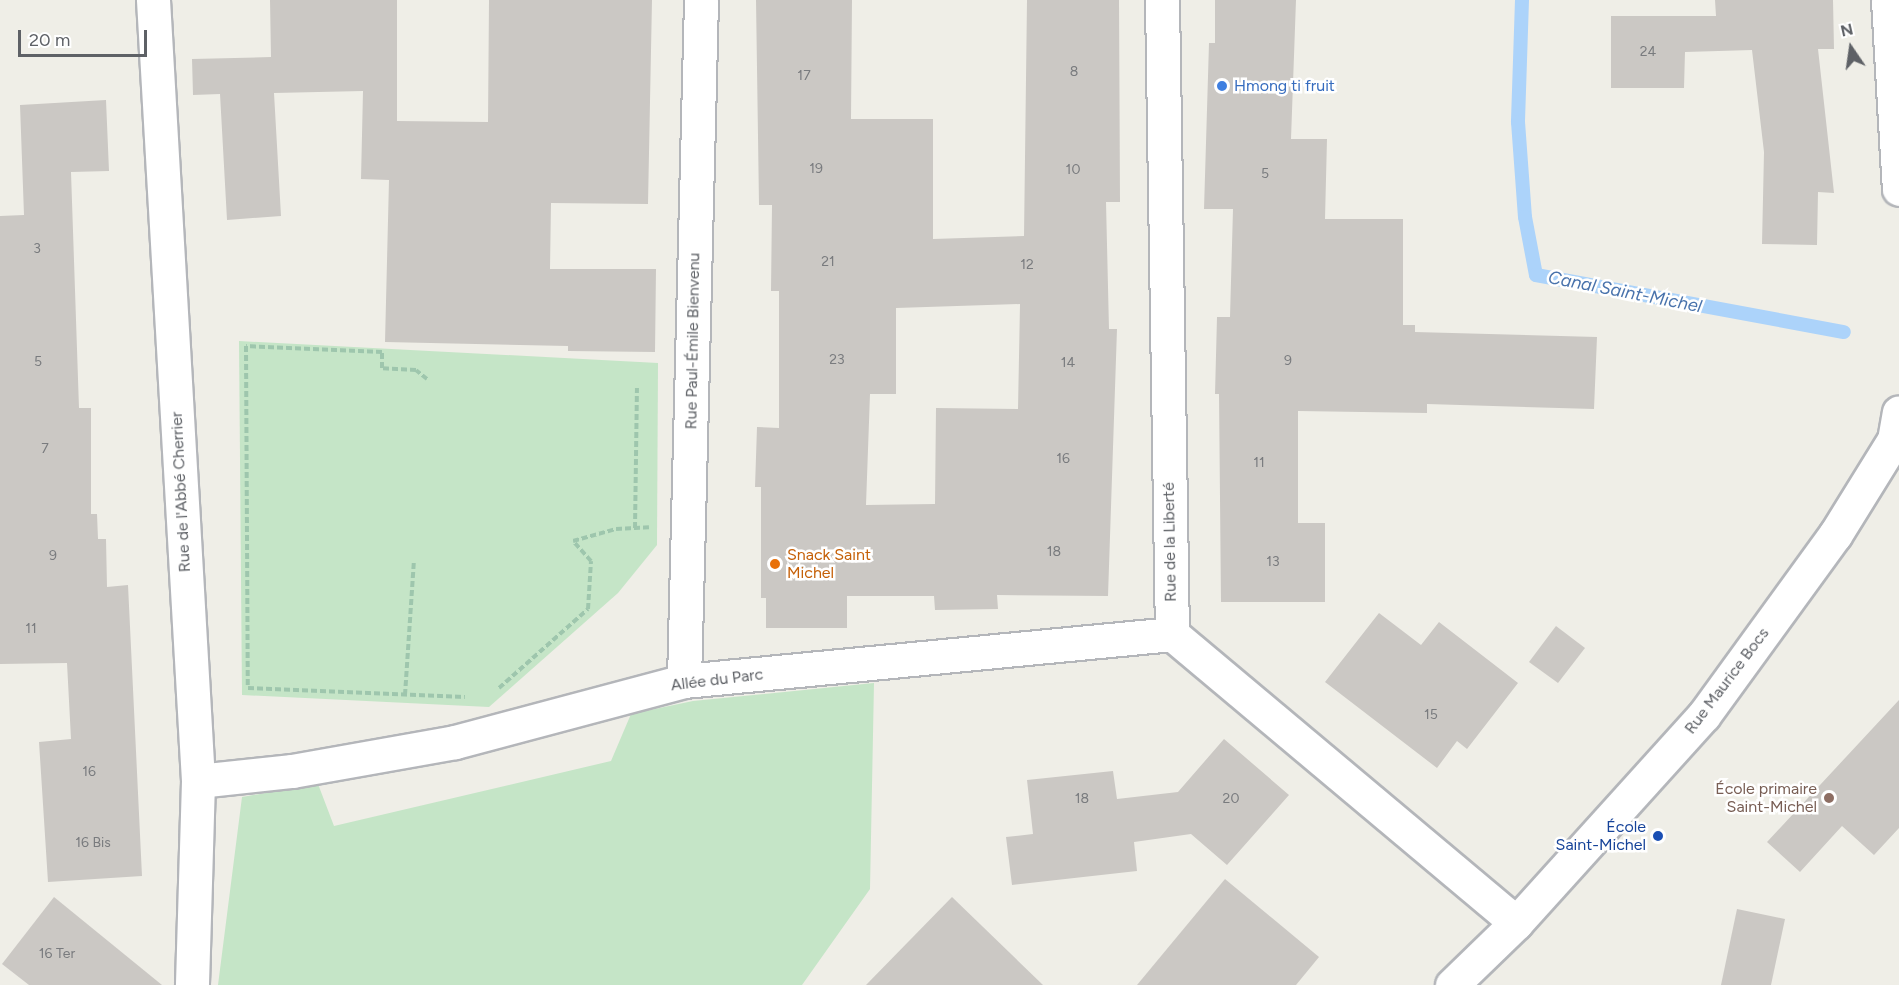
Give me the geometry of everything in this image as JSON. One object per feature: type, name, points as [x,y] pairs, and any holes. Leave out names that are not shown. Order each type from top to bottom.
[{"type":"street","name":"Rue de l'Abbé Cherrier","points":[[153,0],[198,781],[192,985]]},
{"type":"street","name":"Rue Paul-Émile Bienvenu","points":[[684,681],[701,0]]},
{"type":"street","name":"Rue de la Liberté","points":[[1162,0],[1172,634]]},
{"type":"street","points":[[1888,0],[1899,189]]},
{"type":"street","name":"Rue Maurice Bocs","points":[[1458,984],[1704,715],[1835,535],[1894,440],[1899,412]]},
{"type":"street","name":"Allée du Parc","points":[[198,781],[292,771],[455,742],[684,681],[1172,634]]},
{"type":"street","points":[[1172,634],[1516,923]]},
{"type":"path","points":[[427,379],[416,370],[382,368],[382,352],[246,346],[248,688],[476,697]]},
{"type":"path","points":[[635,528],[637,388]]},
{"type":"path","points":[[496,690],[588,609],[591,561],[573,541],[616,529],[657,526]]},
{"type":"path","points":[[405,694],[414,560]]},
{"type":"path","points":[[289,690],[289,696]]},
{"type":"green space","points":[[239,341],[658,363],[657,545],[618,593],[489,707],[242,695]]},
{"type":"green space","points":[[874,683],[870,889],[802,985],[218,985],[242,797],[318,784],[334,826],[611,761],[631,714],[693,701]]},
{"type":"building","points":[[270,0],[397,0],[397,121],[488,122],[489,0],[652,0],[648,204],[551,203],[550,269],[656,269],[655,352],[568,351],[568,346],[385,342],[389,180],[361,179],[363,91],[274,93],[281,216],[227,220],[220,94],[193,95],[192,59],[271,57]]},
{"type":"building","points":[[756,0],[852,0],[851,119],[933,119],[933,239],[1024,236],[1027,0],[1119,0],[1120,202],[1106,202],[1109,329],[1117,329],[1108,596],[997,595],[998,609],[935,610],[934,596],[847,596],[847,628],[766,628],[766,598],[761,598],[761,487],[755,487],[757,427],[779,428],[779,291],[771,291],[772,205],[759,205]],"holes":[[[1020,304],[1018,409],[936,408],[935,504],[866,505],[870,394],[896,394],[896,308]]]},
{"type":"building","points":[[1215,0],[1296,0],[1291,139],[1327,139],[1325,219],[1403,219],[1403,325],[1415,325],[1415,332],[1597,337],[1594,409],[1427,404],[1427,413],[1298,411],[1298,523],[1325,523],[1325,602],[1221,602],[1219,394],[1215,394],[1217,317],[1230,317],[1233,209],[1204,209],[1209,43],[1215,43]]},
{"type":"building","points":[[1715,0],[1833,0],[1834,49],[1818,49],[1834,193],[1818,192],[1817,245],[1762,244],[1764,152],[1752,50],[1685,52],[1684,88],[1611,88],[1611,16],[1716,16]]},
{"type":"building","points":[[106,100],[109,171],[71,172],[79,408],[91,408],[91,514],[97,514],[98,539],[106,539],[107,587],[128,585],[142,876],[48,882],[39,742],[71,739],[67,663],[0,664],[0,216],[24,215],[20,105]]},
{"type":"building","points":[[1379,613],[1421,645],[1439,622],[1518,683],[1467,749],[1457,741],[1437,768],[1325,682]]},
{"type":"building","points":[[1556,626],[1585,648],[1558,683],[1529,662]]},
{"type":"building","points":[[1899,700],[1899,828],[1874,855],[1842,826],[1800,872],[1767,842]]},
{"type":"building","points":[[1224,739],[1289,795],[1227,865],[1191,834],[1134,842],[1137,871],[1012,885],[1006,837],[1033,834],[1027,780],[1113,771],[1117,799],[1178,792]]},
{"type":"building","points":[[1225,879],[1319,957],[1296,985],[1137,985]]},
{"type":"building","points":[[54,897],[162,985],[29,985],[2,964]]},
{"type":"building","points":[[952,897],[1043,985],[866,985]]},
{"type":"building","points":[[1737,909],[1785,919],[1771,985],[1721,985]]},
{"type":"waterway","name":"Canal Saint-Michel","points":[[1522,0],[1518,122],[1525,217],[1536,275],[1844,332]]},
{"type":"place","name":"Hmong ti fruit","points":[[1222,86]]},
{"type":"place","name":"Snack Saint Michel","points":[[775,564]]},
{"type":"place","name":"École primaire Saint-Michel","points":[[1829,798]]},
{"type":"place","name":"École Saint-Michel","points":[[1658,836]]}]
